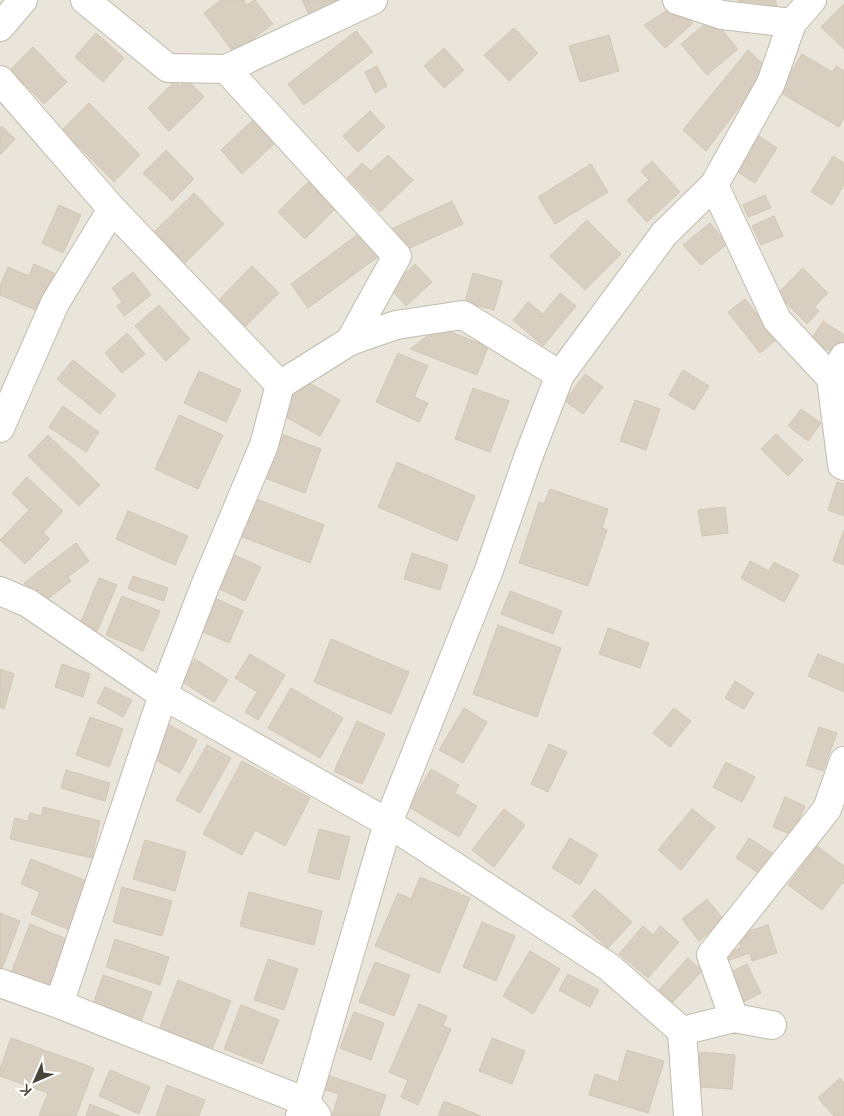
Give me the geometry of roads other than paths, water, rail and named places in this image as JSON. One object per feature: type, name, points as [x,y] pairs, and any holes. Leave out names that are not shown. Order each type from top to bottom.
[{"type":"street","points":[[0,27],[23,0]]},
{"type":"street","points":[[85,0],[168,68],[226,70],[373,0]]},
{"type":"street","points":[[677,0],[722,15],[792,23]]},
{"type":"street","points":[[0,983],[59,1004],[308,1111],[388,823],[489,570],[529,455],[560,374],[664,234],[714,185],[771,83],[792,23],[812,0]]},
{"type":"street","points":[[226,70],[397,256],[350,341]]},
{"type":"street","points":[[0,80],[112,209],[280,385]]},
{"type":"street","points":[[714,185],[776,320],[837,368],[842,465],[844,466]]},
{"type":"street","points":[[0,428],[55,302],[112,209]]},
{"type":"street","points":[[59,1004],[163,695],[205,586],[264,445],[280,385],[350,341],[396,325],[463,315],[560,374]]},
{"type":"street","points":[[0,591],[28,603],[163,695],[388,823],[609,967],[682,1031],[688,1116]]},
{"type":"street","points":[[734,1018],[711,956],[827,809],[844,761]]},
{"type":"street","points":[[682,1031],[734,1018],[772,1025]]}]
